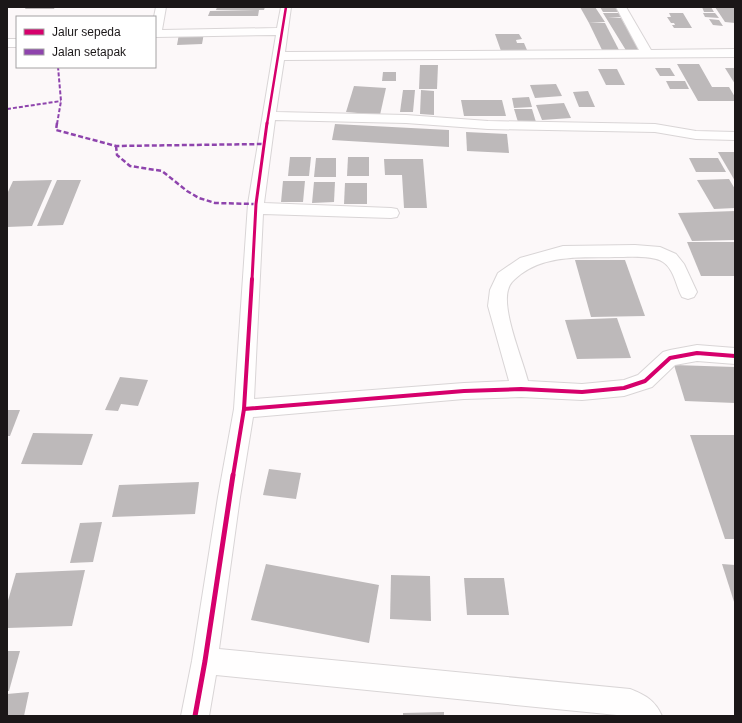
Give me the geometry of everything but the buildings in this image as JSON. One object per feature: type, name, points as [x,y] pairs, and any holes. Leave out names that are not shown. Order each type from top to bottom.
[{"type":"street","points":[[156,30],[161,7]]},
{"type":"street","points":[[195,716],[205,661],[229,498],[244,409],[256,208],[281,30],[286,7]]},
{"type":"street","points":[[621,7],[647,53]]},
{"type":"street","points":[[156,34],[281,30]]},
{"type":"street","points":[[278,56],[735,53]]},
{"type":"street","points":[[269,116],[406,119],[488,124],[655,128],[696,134],[735,136]]},
{"type":"street","points":[[256,208],[391,213]]},
{"type":"street","points":[[521,388],[498,306],[499,290],[504,278],[526,262],[563,252],[635,251],[660,253],[670,258],[678,268],[688,292]]},
{"type":"street","points":[[244,409],[464,391],[521,388],[582,392],[624,388],[645,381],[670,358],[697,353],[735,356]]},
{"type":"street","points":[[205,661],[630,702],[645,712],[648,716]]},
{"type":"marked path","points":[[58,68],[61,101],[56,130],[116,146],[264,144]]},
{"type":"marked path","points":[[7,109],[61,101]]},
{"type":"marked path","points":[[116,146],[117,155],[130,166],[162,171],[187,191],[199,198],[215,203],[256,204]]},
{"type":"cycle path","points":[[195,716],[205,661],[229,497],[244,409],[256,204],[286,7]]},
{"type":"cycle path","points":[[244,409],[464,391],[521,389],[582,392],[624,388],[645,381],[670,358],[697,353],[735,356]]}]
